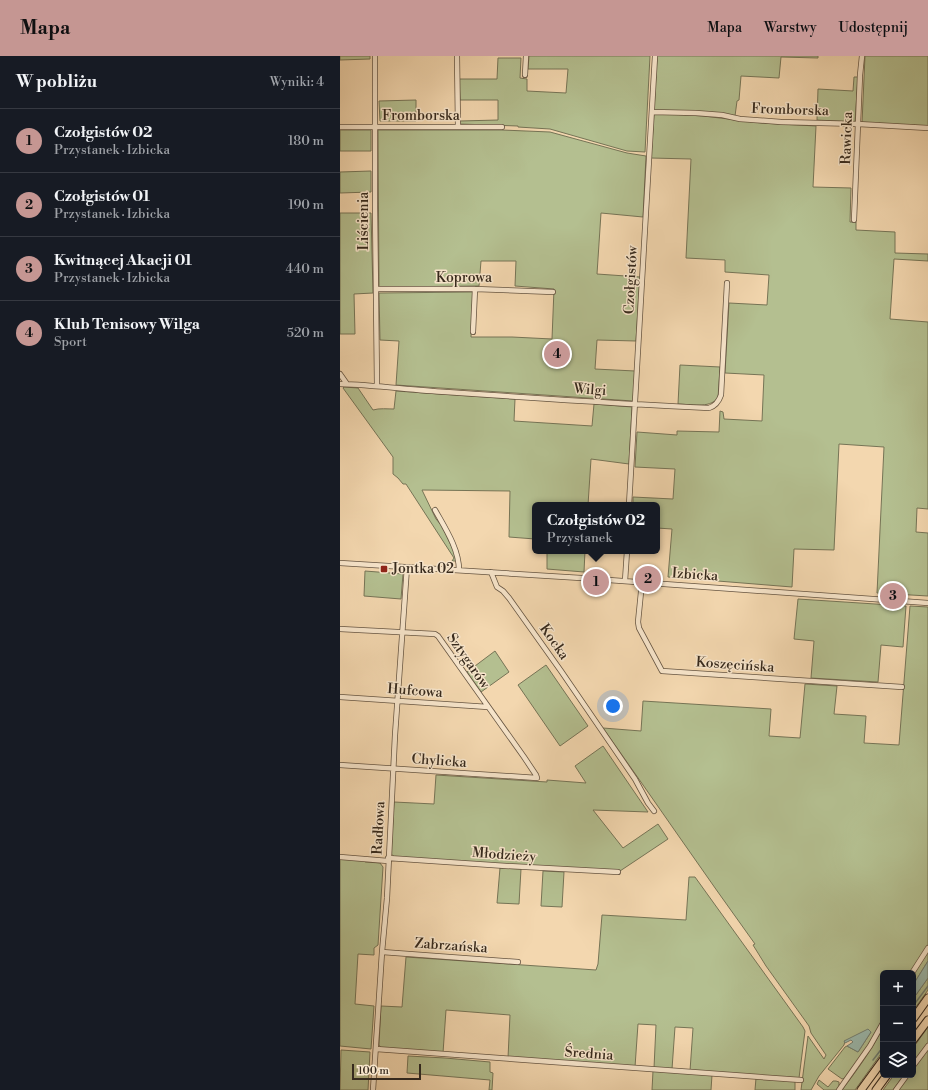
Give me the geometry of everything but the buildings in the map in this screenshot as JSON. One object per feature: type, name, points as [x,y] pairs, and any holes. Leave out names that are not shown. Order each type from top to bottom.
[{"type":"highway","points":[[916,1015],[928,998]]},
{"type":"highway","points":[[916,1036],[928,1020]]},
{"type":"highway","points":[[861,1090],[880,1064]]},
{"type":"highway","points":[[876,1090],[886,1078]]},
{"type":"street","name":"Liścienia","points":[[375,56],[377,386]]},
{"type":"street","points":[[457,56],[458,126]]},
{"type":"street","points":[[525,75],[526,56]]},
{"type":"street","name":"Czołgistów","points":[[629,502],[655,56]]},
{"type":"street","name":"Rawicka","points":[[854,220],[862,56]]},
{"type":"street","name":"Fromborska","points":[[652,112],[722,115],[740,119],[781,122],[928,128]]},
{"type":"street","name":"Fromborska","points":[[340,127],[502,127]]},
{"type":"street","name":"Wilgi","points":[[340,384],[444,392],[709,408],[714,406],[721,394],[727,283]]},
{"type":"street","points":[[473,332],[475,289]]},
{"type":"street","name":"Koprowa","points":[[376,290],[475,289],[553,292]]},
{"type":"street","points":[[340,374],[347,384]]},
{"type":"street","points":[[435,510],[455,550],[459,570]]},
{"type":"street","points":[[626,581],[627,554]]},
{"type":"street","name":"Izbicka","points":[[340,563],[642,582],[928,603]]},
{"type":"street","name":"Radłowa","points":[[373,1090],[407,567]]},
{"type":"street","name":"Kocka","points":[[491,572],[497,587],[509,598],[561,670],[598,727],[635,779],[654,812]]},
{"type":"street","name":"Koszęcińska","points":[[642,582],[638,622],[639,628],[662,671],[902,687]]},
{"type":"street","name":"Sztygarów","points":[[340,629],[435,634],[438,636],[524,757],[537,778]]},
{"type":"street","name":"Hufcowa","points":[[340,697],[488,707]]},
{"type":"street","name":"Chylicka","points":[[340,766],[537,778]]},
{"type":"street","name":"Młodzieży","points":[[340,857],[618,872]]},
{"type":"street","points":[[914,970],[928,948]]},
{"type":"street","name":"Zabrzańska","points":[[382,952],[518,962]]},
{"type":"street","points":[[839,1090],[870,1046],[880,1028]]},
{"type":"street","points":[[916,1062],[928,1046]]},
{"type":"street","name":"Średnia","points":[[376,1049],[801,1080]]},
{"type":"street","points":[[896,1090],[905,1078]]},
{"type":"green space","points":[[340,56],[370,56],[370,59],[340,60]]},
{"type":"green space","points":[[529,56],[650,56],[645,152],[627,151],[550,129],[518,126],[460,124],[460,121],[498,120],[498,100],[460,100],[459,79],[497,79],[498,58],[521,58],[520,78],[527,79],[527,91],[566,93],[568,69],[528,69]]},
{"type":"green space","points":[[657,56],[818,56],[818,58],[781,57],[779,78],[741,76],[739,100],[737,101],[735,116],[654,111]]},
{"type":"green space","points":[[865,56],[928,56],[928,126],[862,123]]},
{"type":"green space","points":[[854,77],[858,77],[855,122],[817,120],[818,89],[853,91]]},
{"type":"green space","points":[[416,100],[416,121],[380,121],[379,101]]},
{"type":"green space","points":[[654,113],[703,116],[762,123],[816,126],[813,187],[851,188],[850,222],[856,222],[856,230],[895,232],[895,253],[928,254],[928,261],[894,259],[890,319],[928,322],[928,509],[917,508],[916,532],[928,533],[928,596],[877,593],[884,447],[839,444],[834,550],[794,549],[792,587],[668,577],[672,529],[660,528],[660,502],[633,502],[633,497],[673,499],[675,469],[635,467],[637,432],[677,435],[677,431],[719,432],[720,411],[723,412],[724,419],[762,421],[764,375],[725,373],[729,303],[767,305],[769,275],[725,272],[725,260],[686,258],[691,159],[651,158]]},
{"type":"green space","points":[[340,130],[371,130],[371,151],[340,151]]},
{"type":"green space","points":[[378,130],[502,130],[550,132],[627,153],[646,156],[643,217],[601,213],[597,274],[640,277],[636,341],[597,340],[595,369],[635,371],[633,401],[396,385],[399,341],[380,340],[379,293],[473,292],[471,337],[552,339],[554,289],[515,286],[516,261],[481,261],[479,286],[379,287]]},
{"type":"green space","points":[[371,171],[371,192],[340,193],[340,172]]},
{"type":"green space","points":[[340,213],[371,213],[373,293],[354,294],[355,334],[340,334]]},
{"type":"green space","points":[[680,365],[720,367],[718,398],[710,404],[705,405],[678,404]]},
{"type":"green space","points":[[343,388],[358,388],[373,410],[394,409],[396,391],[515,399],[514,421],[592,426],[594,404],[632,407],[629,464],[591,459],[588,502],[532,502],[532,539],[509,537],[510,491],[422,490],[436,519],[442,526],[456,556],[457,561],[452,561],[454,558],[406,484],[403,484],[393,474],[393,457]]},
{"type":"green space","points":[[547,554],[585,554],[584,572],[547,569]]},
{"type":"green space","points":[[365,571],[403,574],[401,599],[364,596]]},
{"type":"green space","points":[[798,599],[906,606],[903,647],[881,645],[878,682],[811,678],[814,641],[794,639]]},
{"type":"green space","points":[[910,606],[928,607],[928,945],[912,970],[880,970],[880,1024],[869,1045],[845,1078],[842,1079],[828,1069],[845,1047],[847,1046],[858,1052],[871,1032],[845,1041],[844,1045],[819,1076],[811,1090],[801,1090],[808,1036],[824,1059],[826,1055],[811,1033],[809,1026],[766,966],[753,945],[755,944],[603,728],[641,731],[643,701],[771,709],[769,736],[800,738],[805,684],[837,686],[834,714],[866,716],[864,743],[899,745]]},
{"type":"green space","points":[[495,651],[509,672],[481,692],[467,672]]},
{"type":"green space","points":[[546,665],[588,726],[560,746],[518,685]]},
{"type":"green space","points":[[603,746],[648,812],[593,810],[623,848],[658,824],[668,839],[620,871],[395,857],[391,854],[394,802],[434,804],[436,775],[586,783],[575,766]]},
{"type":"green space","points":[[340,859],[364,860],[365,862],[380,863],[383,867],[378,945],[374,948],[374,955],[358,954],[355,1004],[374,1006],[371,1049],[340,1046]]},
{"type":"green space","points":[[500,868],[521,869],[519,904],[497,903]]},
{"type":"green space","points":[[543,871],[564,872],[562,907],[541,906]]},
{"type":"green space","points":[[689,877],[695,877],[803,1027],[805,1031],[799,1078],[690,1071],[693,1028],[675,1027],[672,1069],[654,1068],[656,1025],[638,1024],[635,1067],[508,1058],[510,1015],[446,1010],[443,1053],[382,1049],[379,1045],[381,1006],[402,1007],[406,957],[596,970],[598,964],[602,915],[686,920]]},
{"type":"green space","points":[[928,951],[928,961],[916,980],[916,970]]},
{"type":"green space","points":[[928,978],[928,990],[916,1007],[916,995]]},
{"type":"green space","points":[[928,1027],[928,1043],[916,1059],[916,1044]]},
{"type":"green space","points":[[880,1033],[880,1055],[855,1090],[842,1090],[859,1067]]},
{"type":"green space","points":[[928,1049],[928,1090],[898,1090],[907,1078],[916,1078],[916,1066]]},
{"type":"green space","points":[[341,1050],[370,1052],[368,1090],[340,1090]]},
{"type":"green space","points":[[408,1056],[490,1062],[490,1072],[493,1073],[492,1090],[489,1090],[490,1080],[407,1073]]},
{"type":"green space","points":[[653,1071],[712,1075],[711,1090],[652,1090]]},
{"type":"green space","points":[[756,1078],[795,1081],[795,1090],[755,1090]]},
{"type":"green space","points":[[892,1078],[902,1078],[893,1090],[883,1090]]},
{"type":"green space","points":[[819,1080],[828,1087],[833,1081],[839,1082],[839,1087],[837,1090],[824,1090],[817,1084]]},
{"type":"shaded area","points":[[928,961],[928,978],[916,995],[916,980]]},
{"type":"shaded area","points":[[868,1029],[871,1032],[858,1052],[847,1046],[853,1042],[851,1040],[845,1043],[844,1041]]},
{"type":"waterway","points":[[916,1002],[928,986]]},
{"type":"waterway","points":[[873,1060],[880,1051]]},
{"type":"place","name":"Klub Tenisowy Wilga","points":[[557,354]]},
{"type":"place","name":"Jontka 02","points":[[384,569]]},
{"type":"place","name":"Czołgistów 01","points":[[648,579]]},
{"type":"place","name":"Czołgistów 02","points":[[596,582]]},
{"type":"place","name":"Kwitnącej Akacji 01","points":[[893,596]]}]
